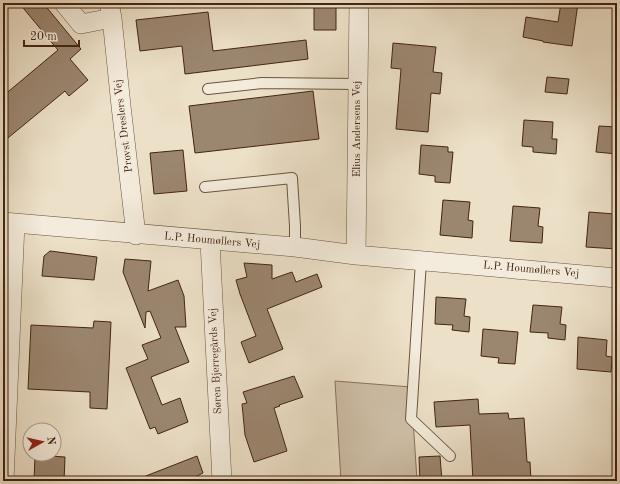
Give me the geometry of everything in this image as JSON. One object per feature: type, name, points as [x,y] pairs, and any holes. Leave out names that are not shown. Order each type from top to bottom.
[{"type":"street","name":"Provst Dreslers Vej","points":[[64,3],[81,24],[111,10],[136,235]]},
{"type":"street","name":"Elius Andersens Vej","points":[[356,255],[359,3]]},
{"type":"street","name":"L.P. Houmøllers Vej","points":[[9,223],[136,235],[295,247],[356,255],[617,278]]},
{"type":"street","points":[[4,481],[9,223]]},
{"type":"street","name":"Søren Bjerregårds Vej","points":[[210,241],[222,481]]},
{"type":"lane","points":[[208,89],[262,83],[357,84]]},
{"type":"lane","points":[[205,187],[292,178],[295,247]]},
{"type":"lane","points":[[421,261],[411,419],[450,456]]},
{"type":"shaded area","points":[[335,381],[411,387],[417,481],[341,481]]},
{"type":"building","points":[[19,3],[43,3],[81,49],[70,59],[88,80],[69,96],[65,91],[3,142],[3,96],[58,50]]},
{"type":"building","points":[[314,3],[330,3],[330,7],[336,7],[336,30],[314,30]]},
{"type":"building","points":[[561,3],[578,3],[572,46],[543,42],[523,37],[526,17],[558,22]]},
{"type":"building","points":[[208,12],[213,51],[306,40],[308,59],[185,74],[182,46],[140,51],[136,20]]},
{"type":"building","points":[[393,43],[436,47],[433,72],[442,73],[440,94],[431,93],[428,132],[396,129],[401,69],[391,68]]},
{"type":"building","points":[[547,77],[569,79],[567,94],[545,92]]},
{"type":"building","points":[[313,91],[319,139],[195,153],[189,106]]},
{"type":"building","points":[[524,120],[553,122],[552,139],[557,139],[556,154],[533,152],[533,147],[522,146]]},
{"type":"building","points":[[599,126],[617,127],[617,154],[596,152]]},
{"type":"building","points":[[421,145],[448,147],[448,152],[453,152],[450,183],[435,182],[435,176],[419,174]]},
{"type":"building","points":[[183,150],[187,191],[154,194],[150,153]]},
{"type":"building","points":[[443,200],[470,202],[468,220],[473,221],[472,238],[440,235]]},
{"type":"building","points":[[513,206],[540,208],[538,226],[543,227],[542,243],[510,241]]},
{"type":"building","points":[[589,212],[615,214],[614,232],[617,233],[617,249],[586,247]]},
{"type":"building","points":[[50,251],[97,257],[94,280],[42,276],[44,256]]},
{"type":"building","points":[[125,259],[151,261],[148,291],[178,280],[184,296],[186,327],[175,327],[189,362],[151,377],[162,405],[180,398],[188,422],[158,434],[155,427],[150,429],[126,368],[148,359],[142,345],[161,338],[150,311],[146,312],[145,328],[123,272]]},
{"type":"building","points":[[244,263],[272,265],[272,279],[292,272],[296,282],[317,274],[322,287],[267,309],[283,349],[249,363],[241,342],[256,336],[236,280],[247,277]]},
{"type":"building","points":[[436,297],[466,299],[464,316],[470,317],[469,332],[452,330],[453,325],[435,324]]},
{"type":"building","points":[[533,305],[562,307],[560,324],[566,325],[565,340],[548,338],[548,333],[530,332]]},
{"type":"building","points":[[94,321],[111,322],[107,409],[90,408],[90,392],[28,389],[31,325],[93,328]]},
{"type":"building","points":[[483,329],[518,332],[515,364],[498,363],[499,358],[481,356]]},
{"type":"building","points":[[578,337],[607,340],[606,356],[612,357],[611,372],[577,369]]},
{"type":"building","points":[[294,376],[303,397],[274,408],[287,451],[254,462],[245,435],[242,404],[247,403],[243,392]]},
{"type":"building","points":[[478,399],[479,414],[508,413],[509,419],[524,418],[527,462],[530,462],[531,481],[473,481],[470,425],[436,427],[434,402]]},
{"type":"building","points":[[197,456],[203,473],[195,477],[196,481],[133,481]]},
{"type":"building","points":[[440,456],[442,481],[420,481],[419,457]]},
{"type":"building","points":[[62,457],[65,457],[64,481],[34,481],[35,462],[62,462]]}]
